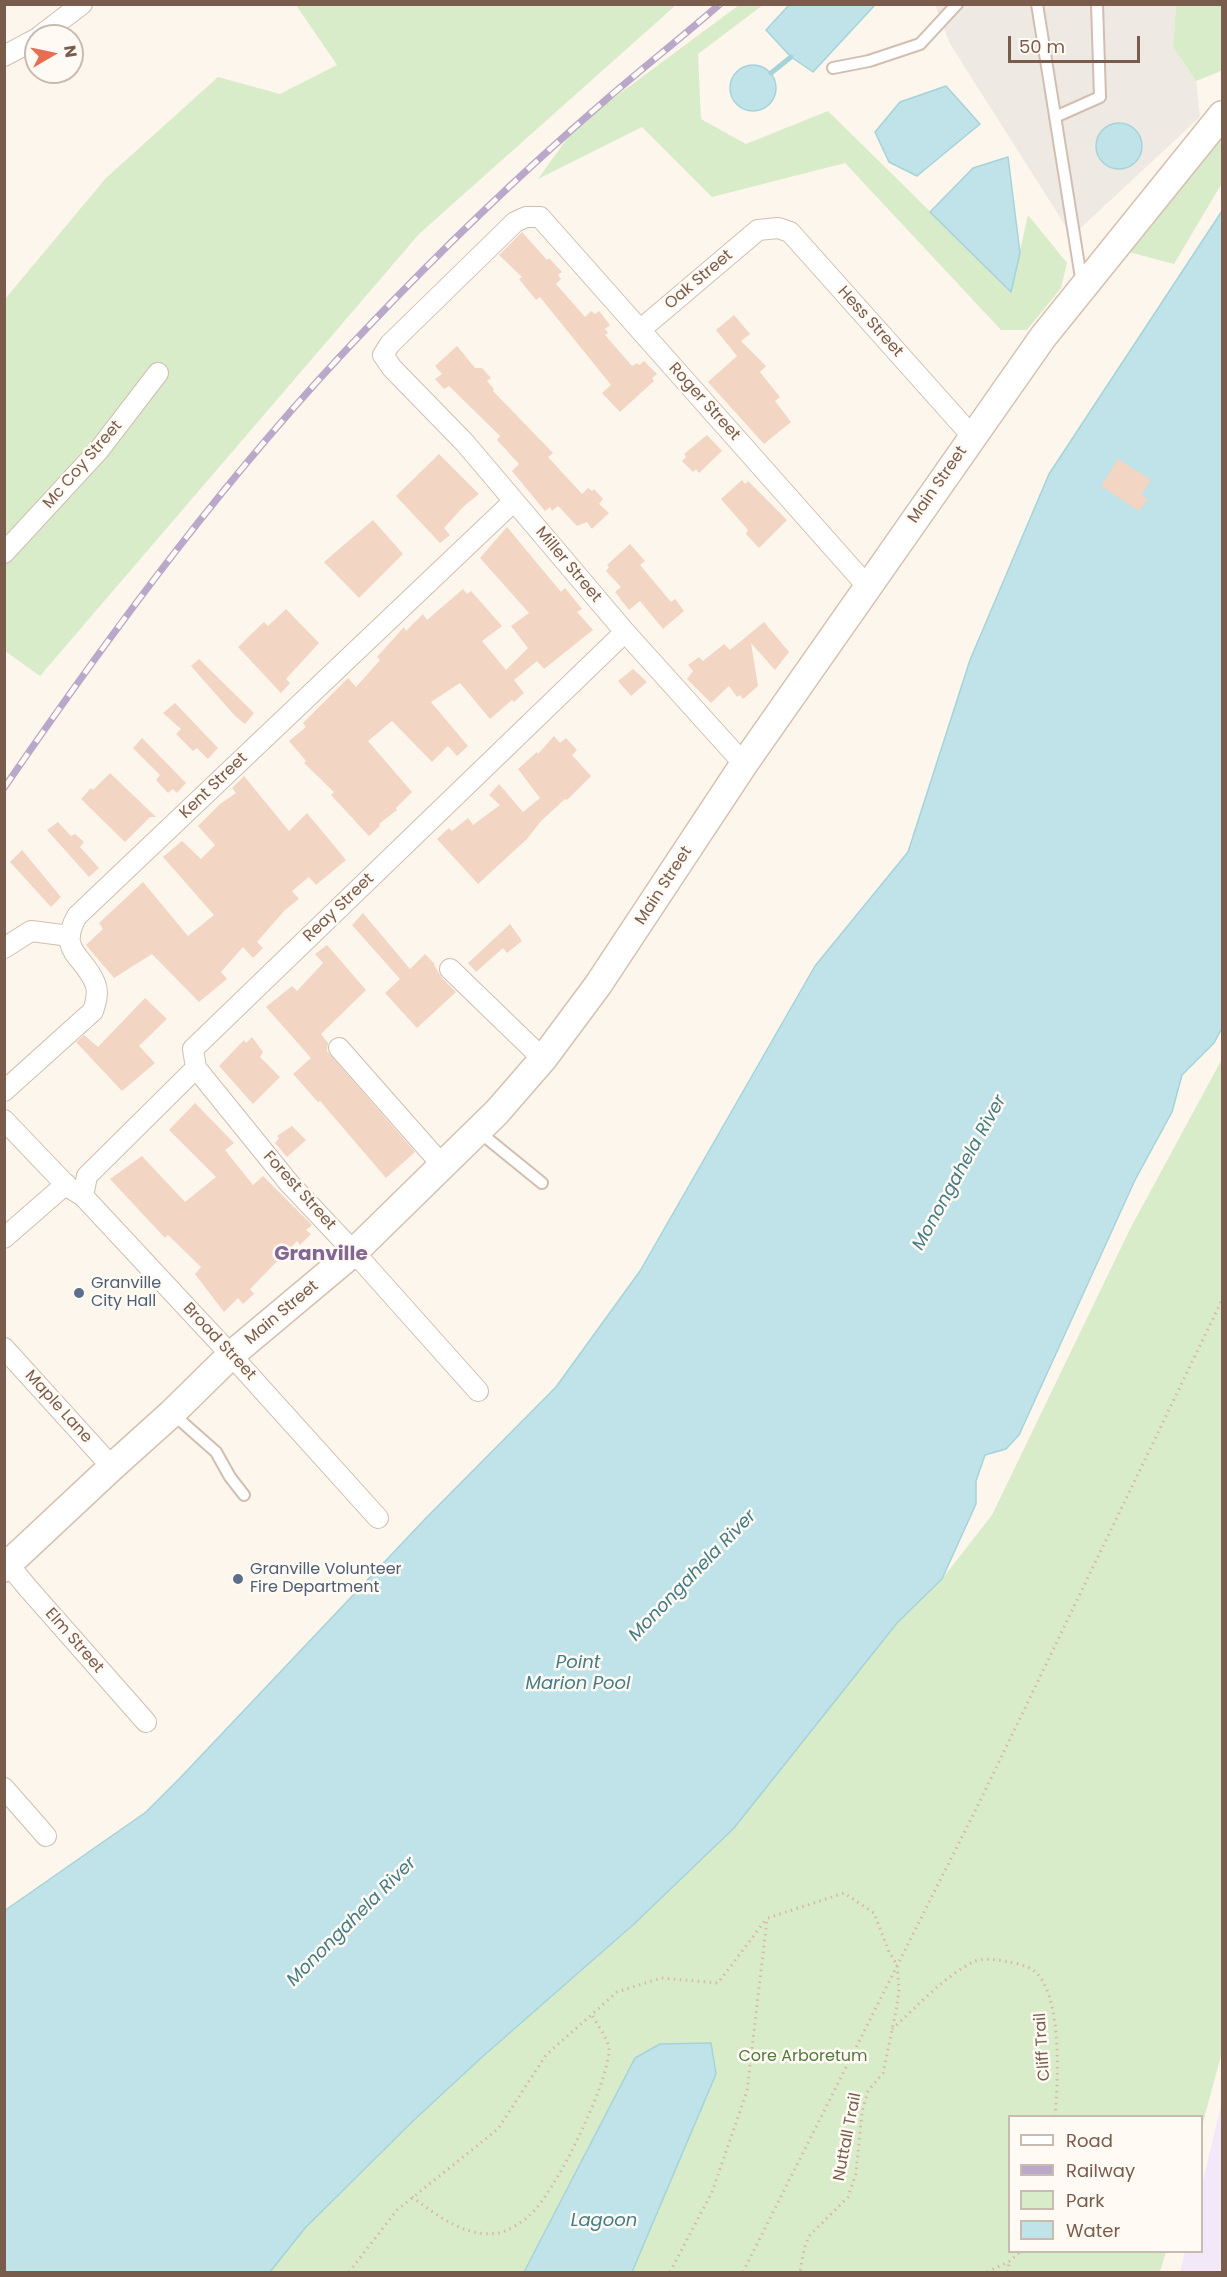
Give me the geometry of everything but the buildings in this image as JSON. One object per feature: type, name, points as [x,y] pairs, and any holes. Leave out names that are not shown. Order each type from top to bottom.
[{"type":"main road","name":"Main Street","points":[[6,1564],[172,1413],[231,1355],[354,1252],[478,1131],[543,1059],[618,956],[744,764],[972,436],[1043,338],[1222,115]]},
{"type":"street","points":[[56,24],[82,4]]},
{"type":"street","points":[[4,56],[24,45]]},
{"type":"street","name":"Roger Street","points":[[392,368],[383,355],[390,344],[515,222],[525,217],[540,217],[868,587]]},
{"type":"street","name":"Hess Street","points":[[758,230],[778,228],[790,232],[972,436]]},
{"type":"street","name":"Oak Street","points":[[640,330],[758,230]]},
{"type":"street","name":"Miller Street","points":[[392,368],[465,443],[624,632],[744,764]]},
{"type":"street","name":"Mc Coy Street","points":[[4,553],[99,450],[158,373]]},
{"type":"street","name":"Kent Street","points":[[70,936],[70,929],[77,916],[514,501]]},
{"type":"street","name":"Reay Street","points":[[196,1068],[193,1049],[624,632]]},
{"type":"street","points":[[4,948],[31,931],[70,936],[69,944],[96,984],[97,997],[93,1011],[4,1090]]},
{"type":"street","points":[[450,969],[543,1059]]},
{"type":"street","points":[[339,1048],[443,1166]]},
{"type":"street","points":[[83,1196],[87,1176],[196,1068]]},
{"type":"street","name":"Forest Street","points":[[196,1068],[289,1183],[478,1391]]},
{"type":"street","name":"Broad Street","points":[[4,1120],[66,1184],[83,1196],[378,1518]]},
{"type":"street","points":[[4,1238],[66,1184]]},
{"type":"street","name":"Maple Lane","points":[[4,1348],[112,1467]]},
{"type":"street","name":"Elm Street","points":[[6,1564],[146,1722]]},
{"type":"street","points":[[4,1788],[46,1836]]},
{"type":"lane","points":[[833,68],[869,61],[920,44],[957,4]]},
{"type":"lane","points":[[1037,4],[1083,287]]},
{"type":"lane","points":[[1055,117],[1100,98],[1096,4]]},
{"type":"lane","points":[[478,1131],[542,1183]]},
{"type":"lane","points":[[172,1413],[216,1452],[230,1478],[244,1495]]},
{"type":"path","points":[[743,2272],[981,1799],[1222,1300]]},
{"type":"path","points":[[349,2272],[397,2210],[498,2130],[546,2055],[617,1992],[661,1978],[718,1983],[767,1918],[844,1893],[874,1913],[889,1952],[897,1965]]},
{"type":"path","points":[[670,2272],[712,2192],[747,2091],[767,1918]]},
{"type":"path","name":"Cliff Trail","points":[[890,2030],[952,1976],[975,1960],[1015,1963],[1035,1971],[1047,1989],[1054,2013],[1058,2091],[1055,2115]]},
{"type":"path","name":"Nuttall Trail","points":[[800,2272],[809,2236],[848,2197],[856,2173],[862,2112],[868,2091],[883,2073],[899,1989],[897,1965]]},
{"type":"path","points":[[412,2198],[438,2216],[466,2231],[500,2233],[530,2215],[552,2185],[575,2144],[605,2073],[610,2048],[592,2015]]},
{"type":"path","points":[[987,2272],[1010,2261],[1019,2253]]},
{"type":"path","points":[[1007,2272],[1010,2261]]},
{"type":"shaded area","points":[[935,5],[1176,5],[1173,47],[1196,81],[1200,117],[1072,236],[950,44]]},
{"type":"shaded area","points":[[1222,2101],[1222,2272],[1180,2272],[1185,2253],[1203,2253],[1203,2181]]},
{"type":"green space","points":[[296,5],[676,5],[419,234],[40,676],[5,651],[5,299],[106,178],[218,77],[280,94],[337,65]]},
{"type":"green space","points":[[739,5],[763,5],[698,54],[701,119],[746,144],[828,111],[1011,291],[1028,215],[1067,263],[1061,288],[1027,330],[1001,330],[845,163],[712,197],[642,127],[538,179],[576,126]]},
{"type":"green space","points":[[1176,5],[1222,5],[1221,71],[1196,81],[1173,47]]},
{"type":"green space","points":[[1222,112],[1222,183],[1174,264],[1129,252]]},
{"type":"green space","name":"Core Arboretum","points":[[1222,1059],[1222,2052],[1203,2122],[1203,2115],[1008,2115],[1008,2253],[1166,2253],[1160,2272],[270,2272],[305,2228],[414,2120],[634,1924],[734,1828],[897,1623],[942,1579],[992,1515],[1130,1229]]},
{"type":"water","points":[[790,4],[875,5],[813,72],[791,57],[766,30]]},
{"type":"water","points":[[753,65],[769,72],[776,88],[769,104],[753,111],[737,104],[730,88],[737,72]]},
{"type":"water","points":[[946,86],[980,124],[917,176],[889,162],[875,132],[900,102]]},
{"type":"water","points":[[1119,123],[1135,130],[1142,146],[1135,162],[1119,169],[1103,162],[1096,146],[1103,130]]},
{"type":"water","points":[[1008,157],[1020,253],[1011,292],[930,212],[973,168]]},
{"type":"water","name":"Point Marion Pool","points":[[1222,211],[1222,1028],[1214,1043],[1182,1075],[1172,1112],[1135,1180],[1019,1435],[1006,1449],[985,1455],[976,1481],[976,1504],[942,1579],[897,1623],[734,1828],[634,1924],[414,2120],[305,2228],[270,2272],[5,2272],[4,1911],[146,1812],[180,1778],[426,1518],[556,1387],[640,1271],[815,966],[908,852],[970,660],[1049,474]]},
{"type":"water","name":"Lagoon","points":[[711,2043],[716,2074],[632,2272],[524,2272],[635,2058],[660,2044]]},
{"type":"waterway","points":[[771,73],[791,57]]},
{"type":"railway","points":[[4,788],[88,669],[175,552],[220,495],[315,384],[422,271],[480,214],[570,131],[720,4]]},
{"type":"place","name":"Granville City Hall","points":[[79,1293]]},
{"type":"place","name":"Granville Volunteer Fire Department","points":[[238,1579]]},
{"type":"district","name":"Granville","points":[[321,1255]]},
{"type":"water label","name":"Monongahela River","points":[[960,1173]]},
{"type":"water label","name":"Monongahela River","points":[[693,1576]]},
{"type":"water label","name":"Monongahela River","points":[[352,1922]]}]
